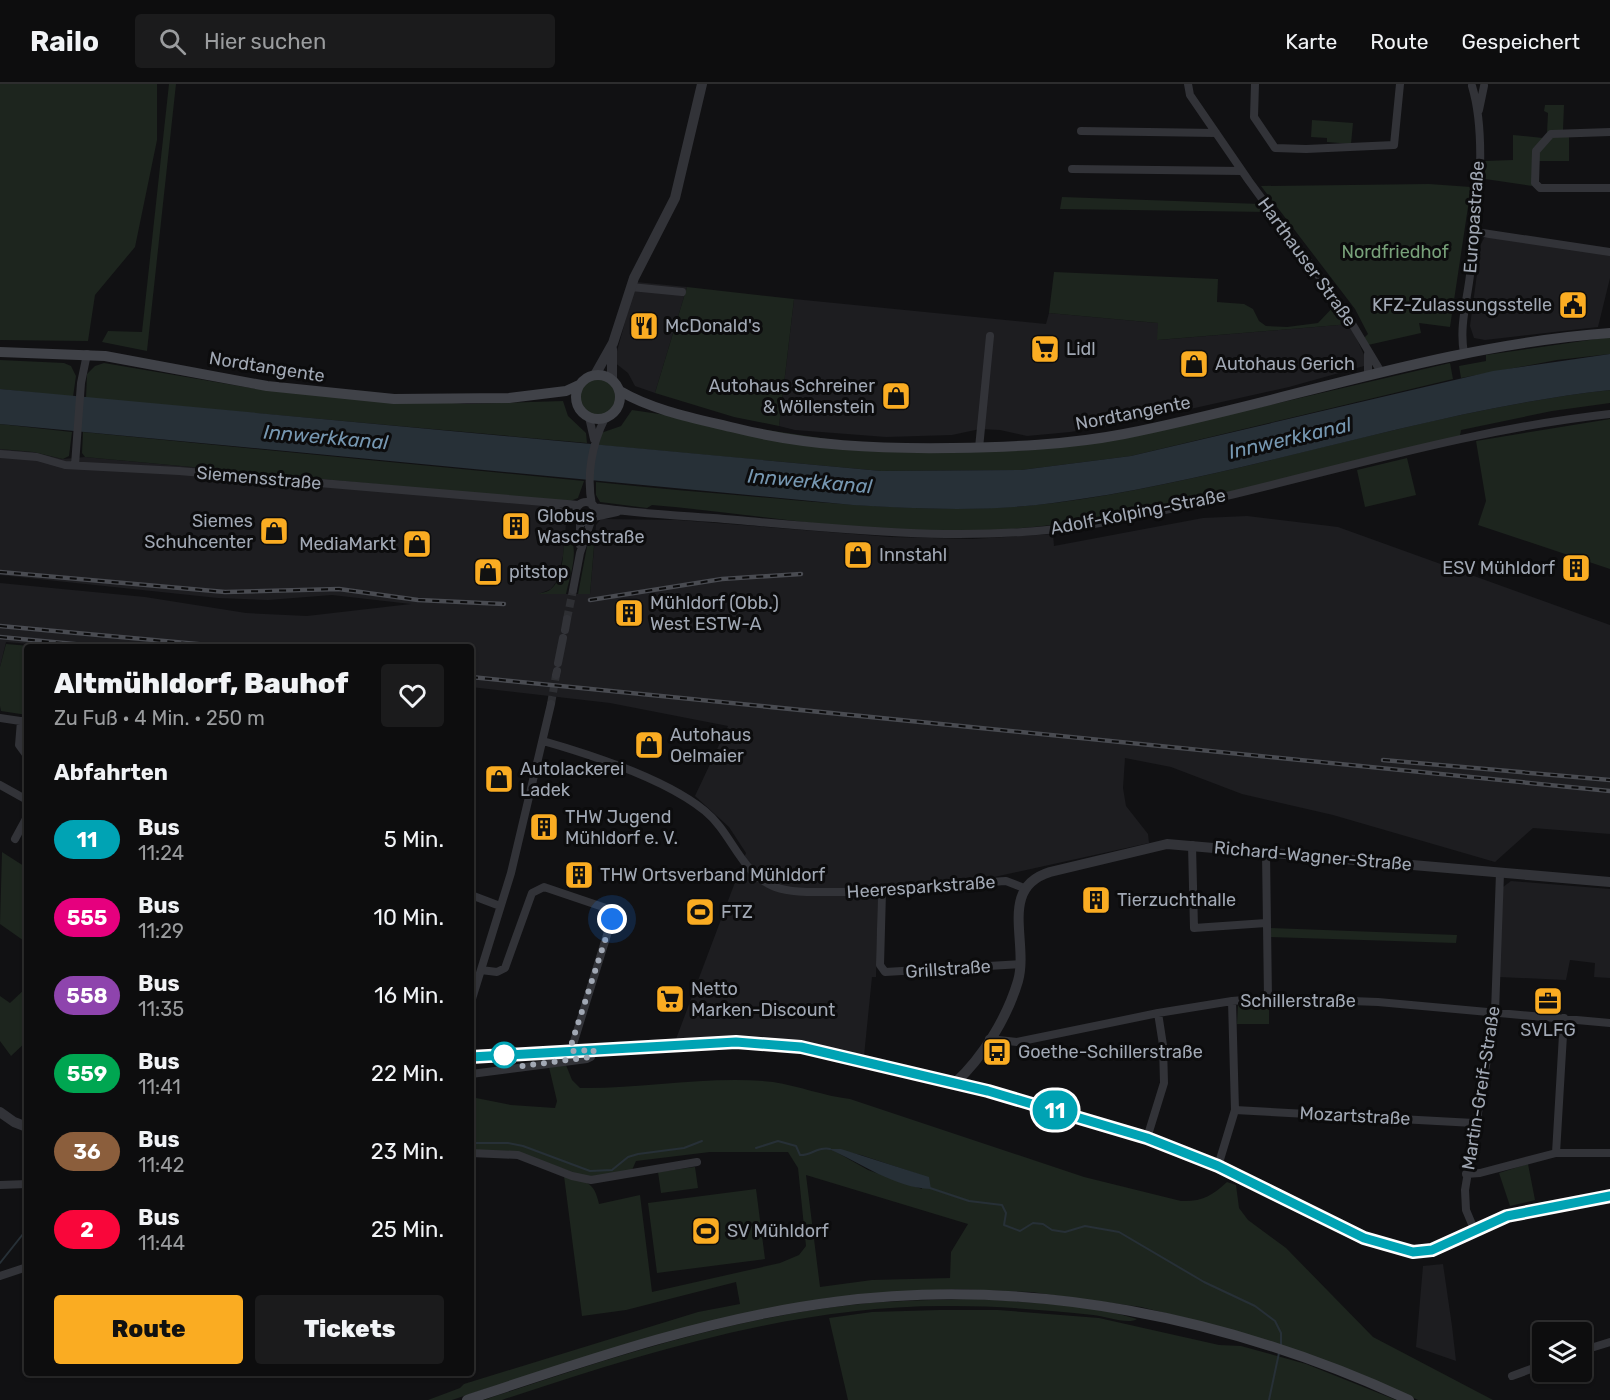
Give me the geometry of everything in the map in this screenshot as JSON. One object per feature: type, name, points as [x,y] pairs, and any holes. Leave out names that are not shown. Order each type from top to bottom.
[{"type":"main road","name":"Nordtangente","points":[[620,391],[658,407],[765,436],[806,442],[893,448],[979,448],[1074,442],[1122,434],[1267,402],[1368,375],[1464,353],[1550,339],[1610,333]]},
{"type":"main road","name":"Nordtangente","points":[[0,352],[87,354],[267,386],[334,394],[420,400],[531,396],[566,391],[595,375]]},
{"type":"main road","points":[[579,385],[577,404],[589,417],[605,418],[618,408],[620,391],[612,379],[595,375]]},
{"type":"main road","name":"Nordtangente","points":[[531,396],[565,399],[577,404]]},
{"type":"main road","name":"Nordtangente","points":[[618,408],[658,407]]},
{"type":"main road","points":[[467,1400],[705,1327],[797,1308],[890,1296],[985,1295],[1069,1301],[1150,1314],[1271,1348],[1409,1400]]},
{"type":"street","points":[[595,375],[613,343],[631,287],[675,198],[702,84]]},
{"type":"street","name":"Harthauser Straße","points":[[1188,84],[1190,95],[1242,171],[1345,312],[1368,354],[1381,372]]},
{"type":"street","points":[[1256,84],[1254,117],[1275,148],[1306,149],[1394,145],[1400,84]]},
{"type":"street","points":[[1471,85],[1485,85]]},
{"type":"street","name":"Europastraße","points":[[1471,85],[1478,117]]},
{"type":"street","name":"Europastraße","points":[[1464,353],[1463,321],[1476,231],[1478,117],[1485,85]]},
{"type":"street","points":[[1081,131],[1216,133]]},
{"type":"street","points":[[1610,132],[1553,132],[1535,153],[1537,187],[1610,188]]},
{"type":"street","points":[[1072,169],[1242,171]]},
{"type":"street","points":[[1476,231],[1610,252]]},
{"type":"street","points":[[631,287],[682,291]]},
{"type":"street","points":[[979,448],[990,336]]},
{"type":"street","points":[[612,379],[613,343]]},
{"type":"street","points":[[75,465],[81,383],[87,354]]},
{"type":"street","name":"Harthauser Straße","points":[[1368,354],[1368,375]]},
{"type":"street","name":"Adolf-Kolping-Straße","points":[[581,504],[622,512],[899,533],[982,534],[1049,530],[1140,514],[1543,423],[1610,414]]},
{"type":"street","points":[[573,590],[580,553],[592,519],[593,506],[589,492],[594,439],[589,417]]},
{"type":"street","points":[[594,439],[605,418]]},
{"type":"street","name":"Siemensstraße","points":[[0,454],[75,465],[179,471],[520,502],[581,504]]},
{"type":"street","points":[[580,553],[579,519],[576,510],[589,492]]},
{"type":"street","name":"Siemensstraße","points":[[520,502],[579,519]]},
{"type":"street","name":"Adolf-Kolping-Straße","points":[[579,519],[592,519],[622,512]]},
{"type":"street","points":[[557,670],[567,620]]},
{"type":"street","points":[[474,992],[500,906],[551,704]]},
{"type":"street","points":[[0,718],[24,722],[19,746],[24,752]]},
{"type":"street","name":"Heeresparkstraße","points":[[543,741],[659,783],[692,801],[722,827],[753,873],[774,887],[810,892],[882,892],[1006,881],[1024,888]]},
{"type":"street","points":[[0,785],[24,798]]},
{"type":"street","points":[[15,839],[24,828]]},
{"type":"street","name":"Richard-Wagner-Straße","points":[[1024,888],[1039,875],[1159,845],[1192,845],[1610,882]]},
{"type":"street","points":[[1192,845],[1194,928],[1266,923]]},
{"type":"street","points":[[1266,853],[1268,998]]},
{"type":"street","name":"Martin-Greif-Straße","points":[[1474,1229],[1465,1203],[1466,1174],[1495,1012],[1500,873]]},
{"type":"street","points":[[481,970],[496,972],[505,969],[532,893],[537,888],[544,887],[606,908],[612,916],[611,922],[571,1051]]},
{"type":"street","points":[[955,1083],[976,1064],[1013,996],[1021,963],[1019,901],[1024,888]]},
{"type":"street","name":"Grillstraße","points":[[882,892],[880,965],[885,972],[1021,963]]},
{"type":"street","points":[[474,896],[500,906]]},
{"type":"street","name":"Schillerstraße","points":[[989,1040],[1017,1042],[1232,1000],[1268,998],[1367,1001],[1610,1023]]},
{"type":"street","points":[[1218,1166],[1235,1110],[1232,1000]]},
{"type":"street","points":[[1147,1138],[1164,1083],[1163,1045],[1158,1013]]},
{"type":"street","points":[[1556,1153],[1564,1018]]},
{"type":"street","points":[[474,1057],[736,1042],[769,1042],[801,1047],[975,1088],[1147,1138],[1218,1166],[1364,1238],[1404,1251],[1432,1250],[1474,1229],[1522,1212],[1610,1196]]},
{"type":"street","points":[[474,1074],[587,1059],[591,1057],[594,1050]]},
{"type":"street","points":[[975,1088],[976,1064]]},
{"type":"street","name":"Mozartstraße","points":[[1235,1110],[1474,1123]]},
{"type":"street","points":[[0,1112],[24,1126]]},
{"type":"street","points":[[474,1153],[518,1155],[572,1176],[591,1180],[696,1162]]},
{"type":"street","points":[[1466,1174],[1480,1173],[1556,1153],[1610,1153]]},
{"type":"street","points":[[0,1185],[24,1184]]},
{"type":"street","points":[[0,1276],[24,1268]]},
{"type":"street","points":[[1592,1348],[1610,1342]]},
{"type":"street","points":[[1512,1376],[1532,1369]]},
{"type":"shaded area","points":[[1484,238],[1610,254],[1610,278],[1598,327],[1485,340],[1474,338],[1470,326],[1481,244]]},
{"type":"shaded area","points":[[636,282],[687,287],[655,393],[635,386],[628,373],[614,362]]},
{"type":"shaded area","points":[[794,299],[1046,324],[1049,313],[1158,323],[1158,340],[1350,324],[1365,357],[1364,366],[1289,387],[1132,422],[1070,432],[1027,436],[1000,430],[980,429],[952,435],[886,437],[795,430],[779,426]]},
{"type":"shaded area","points":[[0,449],[33,452],[63,459],[85,457],[568,502],[563,556],[557,581],[551,589],[539,594],[590,594],[596,525],[601,519],[678,520],[891,537],[972,539],[1053,534],[1054,546],[1203,518],[1247,516],[1338,527],[1610,625],[1610,834],[1533,828],[1495,862],[1333,815],[1242,794],[1171,767],[1125,758],[1123,788],[1126,806],[1148,834],[1149,843],[985,879],[878,887],[876,977],[872,977],[864,1056],[770,1037],[733,1035],[676,1039],[746,853],[729,827],[695,796],[728,726],[610,703],[474,687],[474,644],[30,644],[6,642],[0,667],[0,583],[145,597],[246,613],[307,616],[411,604],[332,595],[268,600],[218,598],[0,575]]},
{"type":"shaded area","points":[[1511,881],[1610,889],[1610,978],[1594,977],[1595,963],[1570,960],[1566,980],[1499,977],[1503,887]]},
{"type":"shaded area","points":[[1443,1264],[1456,1361],[1416,1347],[1423,1266]]},
{"type":"green space","points":[[0,84],[157,84],[157,140],[135,247],[95,295],[88,341],[0,340]]},
{"type":"green space","points":[[169,84],[176,84],[147,351],[102,342],[108,331],[142,332]]},
{"type":"green space","points":[[1545,105],[1564,105],[1563,130],[1547,133],[1548,113],[1544,111]]},
{"type":"green space","points":[[1312,120],[1353,123],[1351,144],[1327,142],[1327,138],[1311,137]]},
{"type":"green space","points":[[1513,135],[1543,138],[1532,153],[1532,186],[1485,179],[1485,161],[1513,160]]},
{"type":"green space","points":[[1553,136],[1569,136],[1569,161],[1538,161],[1538,153]]},
{"type":"green space","name":"Nordfriedhof","points":[[1429,184],[1471,187],[1450,327],[1419,323],[1421,333],[1368,345],[1364,338],[1368,334],[1355,309],[1261,186]]},
{"type":"green space","points":[[1062,197],[1261,204],[1268,212],[1060,209]]},
{"type":"green space","points":[[1054,272],[1218,279],[1217,302],[1244,304],[1253,309],[1259,321],[1266,326],[1287,327],[1318,323],[1337,303],[1350,324],[1157,340],[1158,323],[1049,313]]},
{"type":"green space","points":[[687,287],[794,299],[779,426],[734,417],[655,393]]},
{"type":"green space","points":[[1610,337],[1610,354],[1557,360],[1461,378],[1459,366],[1486,361],[1486,355]]},
{"type":"green space","points":[[0,360],[64,363],[71,366],[76,376],[73,397],[0,389]]},
{"type":"green space","points":[[104,363],[251,388],[466,404],[563,401],[568,416],[586,433],[587,443],[86,398],[87,374],[95,366]]},
{"type":"green space","points":[[1450,363],[1453,379],[1131,456],[1021,470],[881,471],[599,445],[601,433],[621,426],[632,410],[922,453],[1033,450],[1253,409]]},
{"type":"green space","points":[[598,379],[610,385],[616,397],[610,409],[598,415],[586,409],[580,397],[586,385]]},
{"type":"green space","points":[[1610,390],[1610,403],[1552,411],[1461,430],[1460,436],[1162,507],[1042,526],[981,531],[898,530],[652,505],[647,508],[600,502],[596,495],[596,482],[890,507],[956,509],[1054,503],[1194,478],[1470,413]]},
{"type":"green space","points":[[1610,419],[1610,569],[1478,525],[1486,501],[1476,441]]},
{"type":"green space","points":[[0,424],[72,432],[69,456],[63,459],[33,452],[0,449]]},
{"type":"green space","points":[[83,432],[584,481],[578,498],[568,502],[85,457],[82,453]]},
{"type":"green space","points":[[1407,458],[1416,495],[1365,507],[1357,470]]},
{"type":"green space","points":[[567,531],[574,553],[566,594],[537,594],[550,590],[558,579],[564,545],[563,532]]},
{"type":"green space","points":[[595,534],[590,594],[578,594],[589,536]]},
{"type":"green space","points":[[6,644],[24,646],[24,715],[1,711],[0,667]]},
{"type":"green space","points":[[2,852],[24,866],[24,941],[0,924]]},
{"type":"green space","points":[[1271,928],[1457,935],[1456,943],[1270,937]]},
{"type":"green space","points":[[24,990],[24,1044],[11,1056],[0,1041],[0,996],[10,1003]]},
{"type":"green space","points":[[1269,1003],[1269,1024],[1237,1024],[1238,1005]]},
{"type":"green space","points":[[566,1065],[572,1080],[580,1088],[726,1080],[773,1082],[850,1099],[1084,1177],[1181,1201],[1206,1197],[1227,1182],[1236,1185],[1239,1208],[1248,1220],[1286,1248],[1373,1337],[1493,1400],[1418,1400],[1218,1326],[1141,1307],[1031,1292],[955,1289],[827,1298],[491,1387],[452,1400],[428,1400],[460,1388],[464,1384],[698,1312],[740,1304],[736,1282],[626,1310],[582,1316],[564,1176],[588,1183],[594,1190],[599,1204],[640,1195],[652,1292],[780,1263],[799,1255],[806,1246],[798,1168],[788,1152],[710,1152],[636,1161],[632,1170],[589,1178],[516,1152],[474,1150],[474,1098],[511,1105],[555,1108],[557,1101],[549,1067]],"holes":[[[831,1149],[861,1155],[918,1174],[922,1189],[868,1170]],[[806,1175],[968,1224],[951,1252],[950,1278],[872,1280],[820,1287]]]},
{"type":"green space","points":[[1528,1164],[1535,1200],[1510,1206],[1499,1173]]},
{"type":"green space","points":[[695,1167],[698,1188],[661,1193],[658,1172]]},
{"type":"green space","name":"SV Mühldorf","points":[[756,1189],[765,1259],[657,1273],[648,1203]]},
{"type":"green space","points":[[979,1299],[1079,1307],[1137,1319],[1122,1321],[1058,1311],[971,1306],[895,1307],[838,1313],[724,1334],[612,1365],[502,1400],[484,1400],[620,1356],[757,1320],[867,1303]]},
{"type":"green space","points":[[998,1310],[1099,1318],[1219,1345],[1241,1346],[1306,1364],[1396,1400],[848,1400],[829,1318],[872,1312]]},
{"type":"water","name":"Innwerkkanal","points":[[1610,354],[1610,390],[1470,413],[1193,478],[1123,492],[1003,508],[853,505],[0,424],[0,389],[881,471],[1021,470],[1131,456],[1493,371]]},
{"type":"water","points":[[829,1149],[841,1149],[929,1177],[931,1189],[918,1188],[891,1180]]},
{"type":"waterway","points":[[474,1143],[508,1143],[523,1146],[590,1171],[612,1170],[628,1157],[684,1148],[702,1141]]},
{"type":"waterway","points":[[756,1148],[778,1141],[796,1146],[800,1155],[830,1149]]},
{"type":"waterway","points":[[930,1188],[969,1201],[1002,1205],[1006,1213],[1004,1225],[1020,1231],[1033,1223],[1065,1232],[1085,1226],[1119,1232],[1204,1282],[1255,1306],[1275,1321],[1281,1333],[1281,1345]]},
{"type":"waterway","points":[[0,1263],[24,1233]]},
{"type":"waterway","points":[[1269,1400],[1279,1353]]},
{"type":"tunnel","points":[[567,619],[573,590]]},
{"type":"tunnel","points":[[551,704],[556,675]]},
{"type":"railway","points":[[0,572],[225,592],[339,589],[418,600],[504,604]]},
{"type":"railway","points":[[590,600],[722,579],[801,574]]},
{"type":"railway","points":[[0,626],[197,644]]},
{"type":"railway","points":[[0,637],[74,644]]},
{"type":"railway","points":[[474,677],[1610,791]]},
{"type":"railway","points":[[1383,760],[1610,780]]},
{"type":"bus line","name":"11","points":[[474,1057],[736,1042],[769,1042],[801,1047],[988,1091],[1147,1138],[1218,1166],[1364,1238],[1404,1251],[1432,1250],[1507,1216],[1610,1196]]},
{"type":"place","name":"KFZ-Zulassungsstelle","points":[[1573,305]]},
{"type":"place","name":"McDonald's","points":[[644,326]]},
{"type":"place","name":"Lidl","points":[[1045,349]]},
{"type":"place","name":"Autohaus Gerich","points":[[1194,364]]},
{"type":"place","name":"Autohaus Schreiner & Wöllenstein","points":[[896,396]]},
{"type":"place","name":"Globus Waschstraße","points":[[516,526]]},
{"type":"place","name":"Siemes Schuhcenter","points":[[274,531]]},
{"type":"place","name":"MediaMarkt","points":[[417,544]]},
{"type":"place","name":"Innstahl","points":[[858,555]]},
{"type":"place","name":"ESV Mühldorf","points":[[1576,568]]},
{"type":"place","name":"pitstop","points":[[488,572]]},
{"type":"place","name":"Mühldorf (Obb.) West ESTW-A","points":[[629,613]]},
{"type":"place","name":"Autohaus Oelmaier","points":[[649,745]]},
{"type":"place","name":"Autolackerei Ladek","points":[[499,779]]},
{"type":"place","name":"THW Jugend Mühldorf e. V.","points":[[544,827]]},
{"type":"place","name":"THW Ortsverband Mühldorf","points":[[579,875]]},
{"type":"place","name":"Tierzuchthalle","points":[[1096,900]]},
{"type":"place","name":"FTZ","points":[[700,912]]},
{"type":"place","name":"Netto Marken-Discount","points":[[670,999]]},
{"type":"place","name":"SVLFG","points":[[1548,1001]]},
{"type":"place","name":"Goethe-Schillerstraße","points":[[997,1052]]},
{"type":"place","name":"SV Mühldorf","points":[[706,1231]]},
{"type":"route","points":[[504,1055],[522,1066],[587,1059],[593,1055],[594,1050],[571,1051],[572,1042],[612,919]]}]
